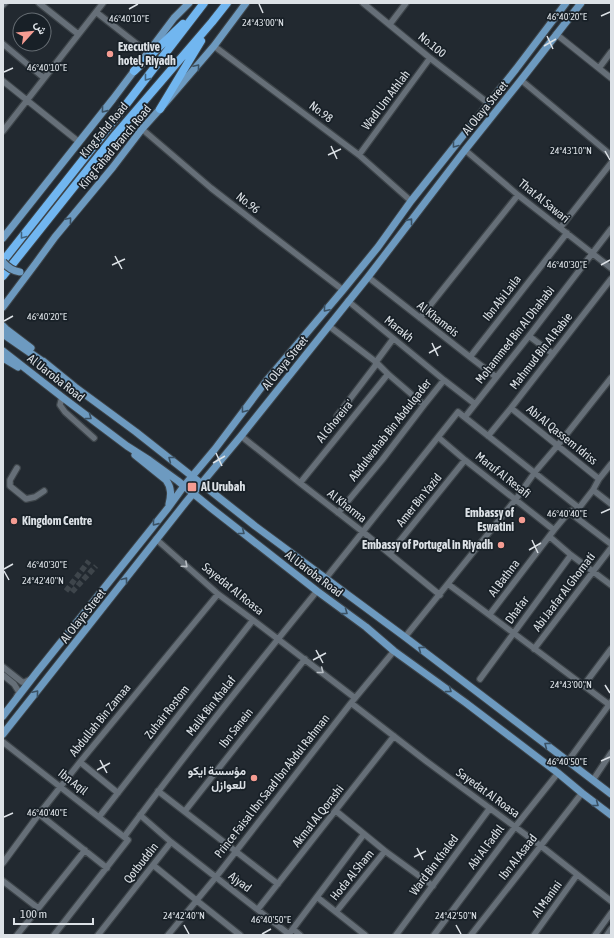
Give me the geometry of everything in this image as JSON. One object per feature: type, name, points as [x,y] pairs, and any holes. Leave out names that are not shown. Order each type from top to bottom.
[{"type":"highway","name":"King Fahd Road","points":[[3,276],[116,134],[227,3]]},
{"type":"highway","name":"King Fahd Road","points":[[3,262],[204,4]]},
{"type":"highway","points":[[134,71],[204,4]]},
{"type":"highway","points":[[160,109],[212,22]]},
{"type":"main road","points":[[6,233],[113,99],[174,18],[189,3]]},
{"type":"main road","name":"King Fahad Branch Road","points":[[3,307],[55,237],[113,167],[142,129],[214,46],[246,3]]},
{"type":"main road","name":"Al Olaya Street","points":[[3,716],[184,486],[215,449],[267,380],[378,247],[411,201],[516,69],[566,3]]},
{"type":"main road","name":"Al Olaya Street","points":[[3,734],[156,539],[241,436],[368,277],[465,150],[581,3]]},
{"type":"main road","points":[[516,69],[530,57],[533,57],[535,60],[527,72]]},
{"type":"main road","points":[[3,262],[8,267],[16,271],[24,271],[55,237]]},
{"type":"main road","points":[[364,264],[361,270],[363,275],[369,274],[386,252]]},
{"type":"main road","points":[[3,313],[10,297]]},
{"type":"main road","points":[[3,326],[34,350],[43,361]]},
{"type":"main road","name":"Al Uaroba Road","points":[[3,334],[43,361],[255,526],[405,637],[611,794]]},
{"type":"main road","name":"Al Uaroba Road","points":[[3,351],[127,446],[184,486],[317,591],[366,627],[394,651],[466,703],[611,815]]},
{"type":"main road","points":[[3,358],[17,367],[33,374]]},
{"type":"main road","points":[[127,446],[131,452],[166,480],[170,489],[171,498],[168,508]]},
{"type":"main road","points":[[15,702],[18,698],[22,697],[25,700],[23,709]]},
{"type":"street","points":[[39,3],[78,34]]},
{"type":"street","points":[[3,131],[5,124],[27,100],[103,3]]},
{"type":"street","name":"No.100","points":[[363,3],[488,103]]},
{"type":"street","points":[[390,24],[406,3]]},
{"type":"street","points":[[96,12],[147,52]]},
{"type":"street","points":[[556,34],[611,78]]},
{"type":"street","points":[[3,44],[44,78]]},
{"type":"street","name":"No.98","points":[[214,46],[359,155],[411,201]]},
{"type":"street","points":[[599,68],[611,52]]},
{"type":"street","name":"Wadi Um Athlah","points":[[359,155],[430,58]]},
{"type":"street","points":[[521,80],[611,155]]},
{"type":"street","points":[[3,81],[79,142]]},
{"type":"street","name":"No.96","points":[[142,129],[211,188],[343,290]]},
{"type":"street","name":"That Al Sawari","points":[[465,150],[518,195],[611,268]]},
{"type":"street","points":[[560,228],[611,163]]},
{"type":"street","points":[[420,318],[518,195]]},
{"type":"street","name":"Mohammed Bin Al Dhahabi","points":[[465,417],[611,229]]},
{"type":"street","name":"Ibn Abi Laila","points":[[470,358],[567,233]]},
{"type":"street","name":"Al Khameis","points":[[368,277],[496,377]]},
{"type":"street","name":"Mahmud Bin Al Rabie","points":[[488,436],[611,279]]},
{"type":"street","name":"Marakh","points":[[348,301],[474,404]]},
{"type":"street","points":[[329,326],[376,362],[424,405]]},
{"type":"street","points":[[529,336],[553,354]]},
{"type":"street","points":[[336,416],[370,373],[393,339]]},
{"type":"street","name":"Al Ghoreira'","points":[[300,483],[388,374]]},
{"type":"street","points":[[405,637],[440,595],[516,499],[535,472],[611,378]]},
{"type":"street","name":"Abdulwahab Bin Abdulqader","points":[[338,513],[382,460],[444,380]]},
{"type":"street","points":[[62,397],[60,405],[65,412],[94,438]]},
{"type":"street","name":"Abi Al Qassem Idriss","points":[[511,408],[599,479]]},
{"type":"street","points":[[326,578],[458,412],[579,508],[611,464]]},
{"type":"street","name":"Al Kharma","points":[[241,436],[390,553],[440,595]]},
{"type":"street","name":"Maruf Al Resafi","points":[[438,437],[554,530]]},
{"type":"street","name":"Amer Bin Yazid","points":[[390,553],[465,460]]},
{"type":"street","points":[[17,468],[10,480],[10,486],[26,499],[35,497],[44,491]]},
{"type":"street","points":[[593,490],[611,504]]},
{"type":"street","name":"Al Bathna","points":[[490,614],[569,512],[579,508]]},
{"type":"street","points":[[569,512],[611,544]]},
{"type":"street","points":[[550,537],[611,585]]},
{"type":"street","name":"Sayedat Al Roasa","points":[[156,539],[218,594],[305,659],[394,736],[541,846],[611,901]]},
{"type":"street","name":"Abi Jaafar Al Ghornati","points":[[534,649],[611,548]]},
{"type":"street","name":"Dhafar","points":[[480,678],[572,555]]},
{"type":"street","points":[[448,584],[610,704],[568,761]]},
{"type":"street","name":"Malik Bin Khalaf","points":[[54,935],[107,868],[140,815],[158,791],[317,591]]},
{"type":"street","name":"Abdullah Bin Zamaa","points":[[3,863],[80,762],[218,594]]},
{"type":"street","name":"Zuhair Rostom","points":[[99,817],[253,620]]},
{"type":"street","points":[[584,685],[611,649]]},
{"type":"street","name":"Prince Faisal Ibn Saad Ibn Abdul Rahman","points":[[168,935],[216,877],[353,700],[394,651]]},
{"type":"street","name":"Ibn Sanein","points":[[185,811],[305,659]]},
{"type":"street","points":[[3,668],[22,682],[33,678]]},
{"type":"street","points":[[3,676],[14,684],[19,692],[15,702]]},
{"type":"street","name":"Akmal Al Qorashi","points":[[258,909],[394,736]]},
{"type":"street","name":"Ibn Aqil","points":[[3,742],[126,838]]},
{"type":"street","points":[[593,780],[611,753]]},
{"type":"street","points":[[80,762],[118,793]]},
{"type":"street","name":"Abi Al Fadhl","points":[[434,935],[515,827],[558,773]]},
{"type":"street","points":[[158,791],[278,884]]},
{"type":"street","name":"Ibn Al Asaad","points":[[471,935],[582,793]]},
{"type":"street","name":"Ward Bin Khaled","points":[[396,935],[490,808]]},
{"type":"street","points":[[336,810],[385,851],[433,886]]},
{"type":"street","points":[[39,814],[107,868]]},
{"type":"street","name":"Ajyad","points":[[140,815],[171,842],[216,877],[258,909],[294,933]]},
{"type":"street","points":[[294,933],[316,897],[364,834]]},
{"type":"street","name":"Qotbuddin","points":[[98,935],[171,842]]},
{"type":"street","points":[[17,935],[85,850]]},
{"type":"street","name":"Hoda Al Sham","points":[[336,912],[385,851]]},
{"type":"street","points":[[153,865],[240,935]]},
{"type":"street","name":"Al Manini","points":[[534,935],[578,875]]},
{"type":"street","points":[[3,881],[38,908]]},
{"type":"street","points":[[316,897],[365,935]]},
{"type":"street","points":[[594,935],[611,912]]},
{"type":"street","points":[[607,935],[611,929]]},
{"type":"tunnel","points":[[66,591],[89,561]]},
{"type":"tunnel","points":[[72,592],[96,566]]},
{"type":"place","name":"Executive hotel, Riyadh","points":[[110,54]]},
{"type":"place","name":"Al Urubah","points":[[192,487]]},
{"type":"place","name":"Embassy of Eswatini","points":[[522,520]]},
{"type":"place","name":"Kingdom Centre","points":[[14,521]]},
{"type":"place","name":"Embassy of Portugal in Riyadh","points":[[501,545]]},
{"type":"place","name":"مؤسسة ايكو للعوازل","points":[[254,778]]}]
